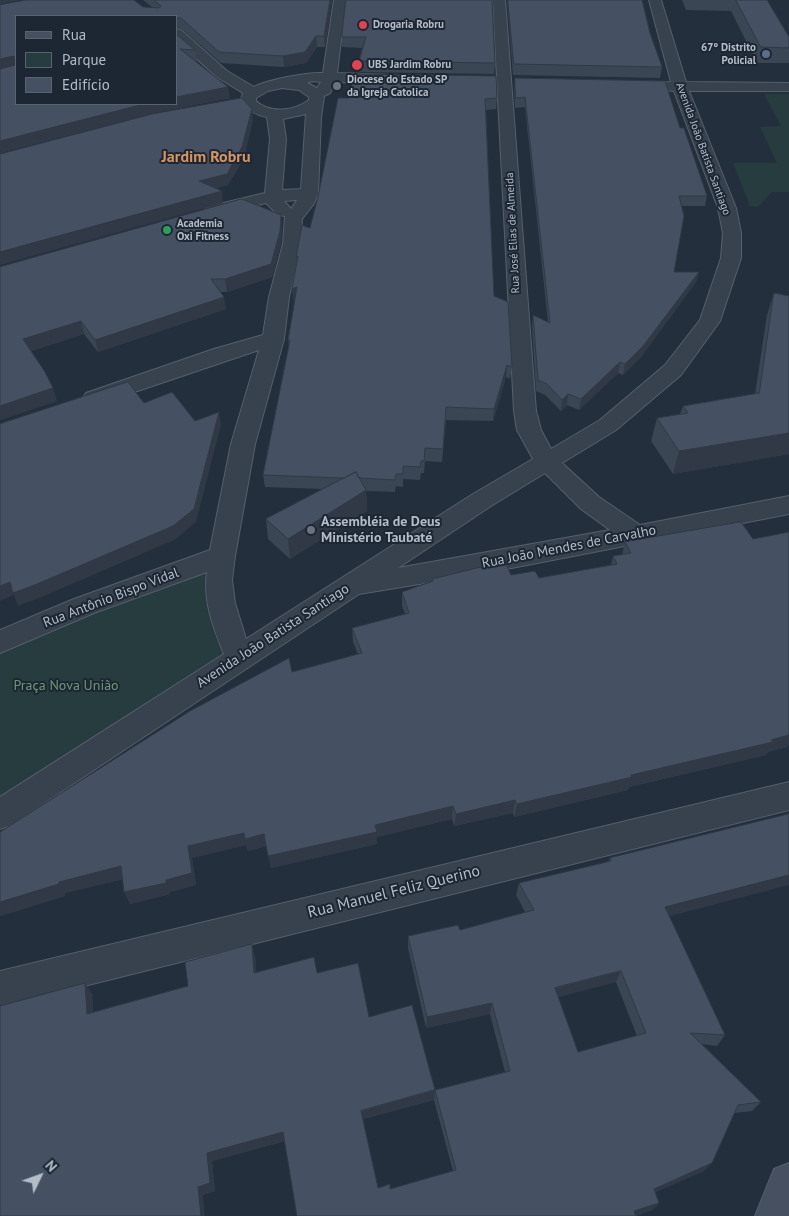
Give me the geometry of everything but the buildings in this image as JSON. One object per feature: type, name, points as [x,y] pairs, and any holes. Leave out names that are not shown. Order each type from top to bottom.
[{"type":"street","points":[[178,35],[250,97],[254,108],[274,113],[305,110],[325,90],[330,78],[330,64],[340,0]]},
{"type":"street","name":"Rua José Elias de Almeida","points":[[500,0],[514,82],[512,219],[525,411],[529,429],[537,447],[548,459]]},
{"type":"street","name":"Avenida João Batista Santiago","points":[[0,816],[349,586],[548,459],[608,425],[673,370],[710,321],[731,258],[732,233],[727,208],[680,86],[656,0]]},
{"type":"street","points":[[210,62],[280,84],[303,86],[316,98]]},
{"type":"street","points":[[229,105],[250,97],[264,87],[301,78],[408,79]]},
{"type":"street","points":[[486,81],[514,82]]},
{"type":"street","points":[[643,86],[789,88]]},
{"type":"street","points":[[240,658],[226,624],[221,603],[219,580],[222,556],[243,444],[273,339],[279,297],[292,244],[293,218],[307,200],[309,194],[313,117],[316,98]]},
{"type":"street","points":[[274,113],[278,139],[273,196],[274,201],[293,218]]},
{"type":"street","points":[[194,216],[273,196],[309,194]]},
{"type":"street","points":[[75,404],[222,354],[273,339]]},
{"type":"street","points":[[548,459],[578,493],[600,513],[636,534]]},
{"type":"street","name":"Rua João Mendes de Carvalho","points":[[349,586],[486,563],[789,505]]},
{"type":"street","name":"Rua Antônio Bispo Vidal","points":[[0,642],[84,606],[222,556]]},
{"type":"street","name":"Rua Manuel Feliz Querino","points":[[0,989],[789,796]]},
{"type":"street","points":[[776,1216],[789,1184]]},
{"type":"green space","points":[[764,94],[789,94],[789,192],[772,192],[758,207],[750,206],[733,163],[777,163],[760,127],[781,126]]},
{"type":"green space","name":"Praça Nova União","points":[[220,557],[232,658],[0,806],[0,643]]},
{"type":"place","name":"Drogaria Robru","points":[[363,25]]},
{"type":"place","name":"67º Distrito Policial","points":[[766,54]]},
{"type":"place","name":"UBS Jardim Robru","points":[[357,65]]},
{"type":"place","name":"Diocese do Estado SP da Igreja Catolica","points":[[337,86]]},
{"type":"place","name":"Academia Oxi Fitness","points":[[167,230]]},
{"type":"place","name":"Assembléia de Deus Ministério Taubaté","points":[[311,530]]},
{"type":"district","name":"Jardim Robru","points":[[206,157]]}]
